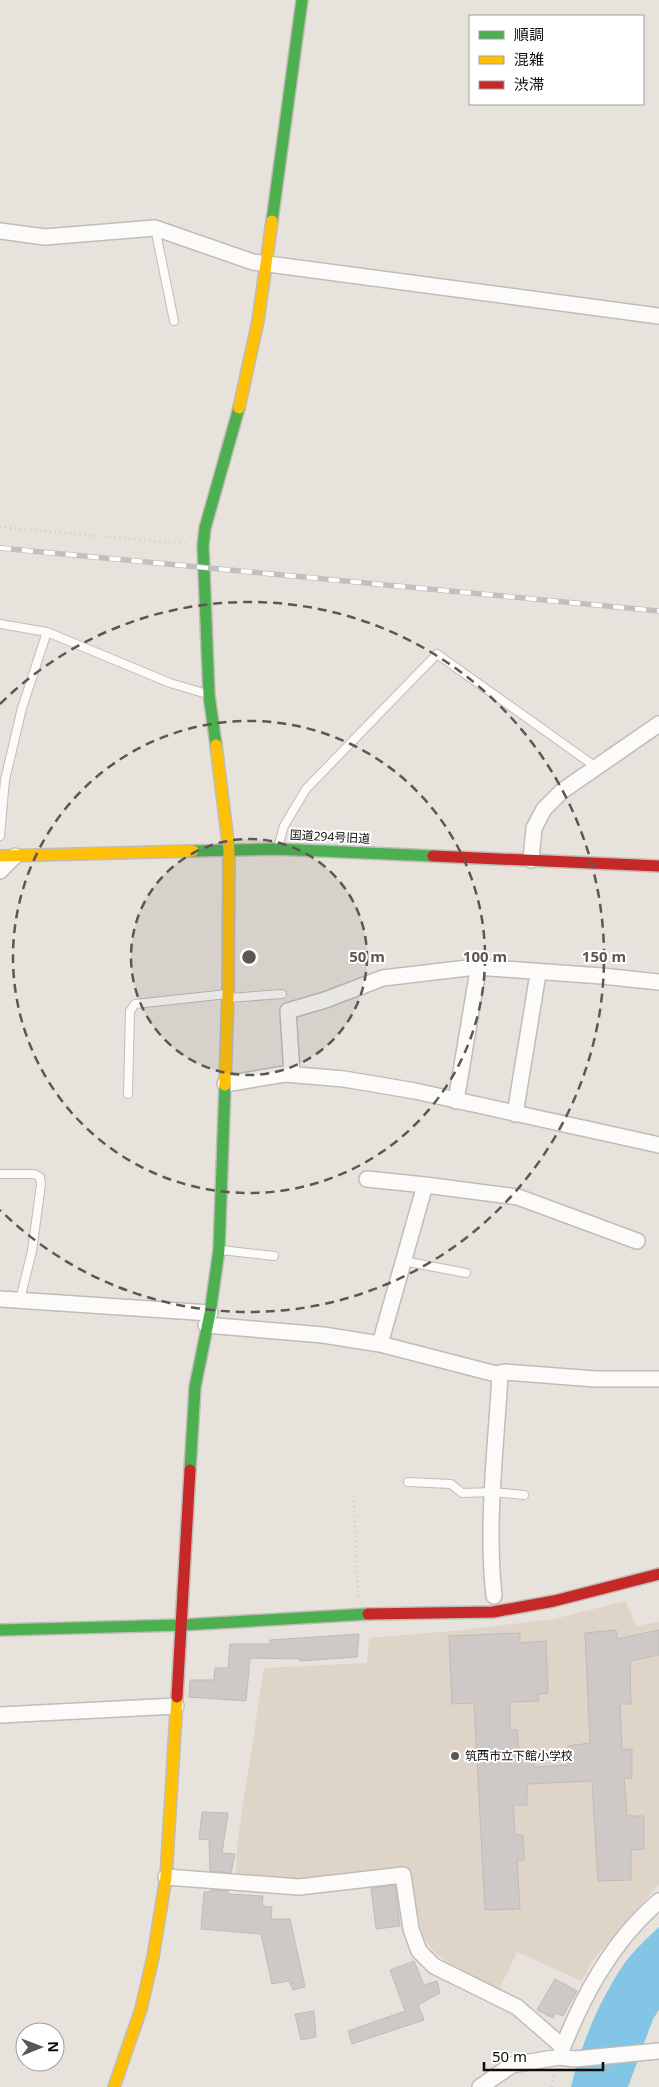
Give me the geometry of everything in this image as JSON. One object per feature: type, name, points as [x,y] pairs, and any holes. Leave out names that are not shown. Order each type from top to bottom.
[{"type":"street","points":[[114,2087],[141,2008],[153,1957],[166,1878],[195,1387],[219,1250],[228,996],[229,850],[209,695],[203,546],[205,528],[235,425],[258,321],[302,0]]},
{"type":"street","points":[[0,231],[45,237],[155,228],[253,262],[659,316]]},
{"type":"street","points":[[531,860],[534,828],[544,809],[562,790],[659,724]]},
{"type":"street","name":"国道294号旧道","points":[[7,856],[277,849],[659,866]]},
{"type":"street","points":[[0,872],[7,856]]},
{"type":"street","points":[[292,1074],[288,1011],[325,1000],[383,978],[476,967],[659,982]]},
{"type":"street","points":[[456,1100],[477,976]]},
{"type":"street","points":[[515,1114],[537,980]]},
{"type":"street","points":[[224,1084],[285,1074],[344,1078],[456,1100],[659,1145]]},
{"type":"street","points":[[367,1179],[518,1197],[638,1241]]},
{"type":"street","points":[[380,1344],[425,1185]]},
{"type":"street","points":[[0,1299],[208,1319],[323,1335],[380,1344],[500,1375],[492,1492],[490,1568],[494,1596]]},
{"type":"street","points":[[496,1374],[505,1372],[594,1379],[659,1377]]},
{"type":"street","points":[[0,1630],[182,1625],[359,1614],[492,1612],[554,1601],[659,1574]]},
{"type":"street","points":[[0,1715],[176,1706]]},
{"type":"street","points":[[166,1878],[300,1887],[403,1875],[411,1929],[419,1951],[434,1966],[517,2007],[562,2054],[575,2059],[659,2051]]},
{"type":"street","points":[[562,2054],[600,1969],[642,1916],[659,1901]]},
{"type":"street","points":[[480,2087],[512,2064],[562,2054]]},
{"type":"lane","points":[[155,228],[174,321]]},
{"type":"lane","points":[[0,624],[47,632],[170,683],[209,695]]},
{"type":"lane","points":[[0,836],[5,780],[22,708],[47,632]]},
{"type":"lane","points":[[277,849],[284,826],[306,789],[437,654],[596,767]]},
{"type":"lane","points":[[128,1094],[130,1011],[135,1004],[228,996],[282,994]]},
{"type":"lane","points":[[0,1174],[34,1174],[40,1177],[41,1184],[33,1243],[20,1300]]},
{"type":"lane","points":[[219,1250],[274,1256]]},
{"type":"lane","points":[[404,1261],[466,1274]]},
{"type":"lane","points":[[408,1482],[452,1484],[462,1493],[492,1492],[524,1495]]},
{"type":"path","points":[[0,527],[203,546]]},
{"type":"path","points":[[354,1501],[359,1614]]},
{"type":"shaded area","name":"筑西市立下館小学校","points":[[626,1601],[636,1626],[659,1622],[659,1884],[592,1961],[582,1981],[517,1952],[499,1990],[451,1964],[435,1953],[422,1935],[408,1868],[297,1878],[236,1873],[237,1844],[264,1668],[367,1663],[369,1638],[464,1630],[553,1619]]},
{"type":"water","points":[[659,1927],[659,2010],[653,2019],[628,2087],[571,2087],[585,2041],[604,1997],[628,1958]]},
{"type":"building","points":[[616,1630],[617,1639],[659,1630],[659,1655],[630,1661],[631,1704],[620,1704],[622,1750],[632,1749],[632,1778],[624,1778],[627,1816],[644,1816],[644,1849],[631,1850],[631,1880],[598,1881],[592,1781],[527,1784],[527,1805],[513,1805],[515,1834],[523,1836],[524,1860],[517,1860],[520,1909],[485,1910],[474,1703],[452,1704],[449,1636],[520,1633],[520,1643],[546,1641],[548,1693],[538,1694],[539,1701],[510,1702],[510,1730],[517,1730],[519,1752],[534,1751],[534,1767],[568,1765],[568,1746],[590,1743],[585,1633]]},
{"type":"building","points":[[359,1634],[357,1657],[300,1661],[300,1659],[250,1658],[246,1701],[189,1697],[190,1680],[214,1680],[215,1668],[228,1668],[230,1644],[270,1644],[270,1640]]},
{"type":"building","points":[[202,1812],[228,1813],[222,1853],[235,1854],[231,1873],[210,1871],[209,1840],[199,1839]]},
{"type":"building","points":[[395,1885],[400,1926],[376,1929],[371,1888]]},
{"type":"building","points":[[210,1890],[228,1891],[228,1894],[263,1896],[262,1906],[272,1907],[271,1919],[290,1919],[305,1987],[293,1990],[289,1981],[272,1984],[261,1934],[201,1929],[204,1892],[210,1892]]},
{"type":"building","points":[[414,1961],[424,1985],[437,1981],[440,1993],[418,2005],[424,2020],[352,2044],[348,2031],[405,2011],[390,1970]]},
{"type":"building","points":[[555,1979],[577,1991],[563,2016],[555,2013],[553,2018],[537,2010]]},
{"type":"building","points":[[314,2011],[316,2037],[301,2040],[295,2014]]},
{"type":"railway","points":[[0,548],[659,611]]},
{"type":"traffic: fast","points":[[272,221],[302,0]]},
{"type":"traffic: fast","points":[[216,745],[209,695],[203,546],[205,528],[239,408]]},
{"type":"traffic: fast","points":[[193,851],[277,849],[433,856]]},
{"type":"traffic: fast","points":[[190,1470],[195,1387],[210,1313],[219,1250],[225,1085]]},
{"type":"traffic: fast","points":[[0,1630],[182,1625],[368,1614]]},
{"type":"traffic: slow","points":[[239,408],[258,321],[272,221]]},
{"type":"traffic: slow","points":[[216,745],[229,850],[225,1085]]},
{"type":"traffic: slow","points":[[0,856],[193,851]]},
{"type":"traffic: slow","points":[[114,2087],[141,2009],[153,1957],[166,1877],[177,1697]]},
{"type":"traffic: jam","points":[[433,856],[659,866]]},
{"type":"traffic: jam","points":[[177,1697],[190,1470]]},
{"type":"traffic: jam","points":[[368,1614],[493,1612],[554,1601],[659,1574]]},
{"type":"place","name":"筑西市立下館小学校","points":[[455,1756]]}]
